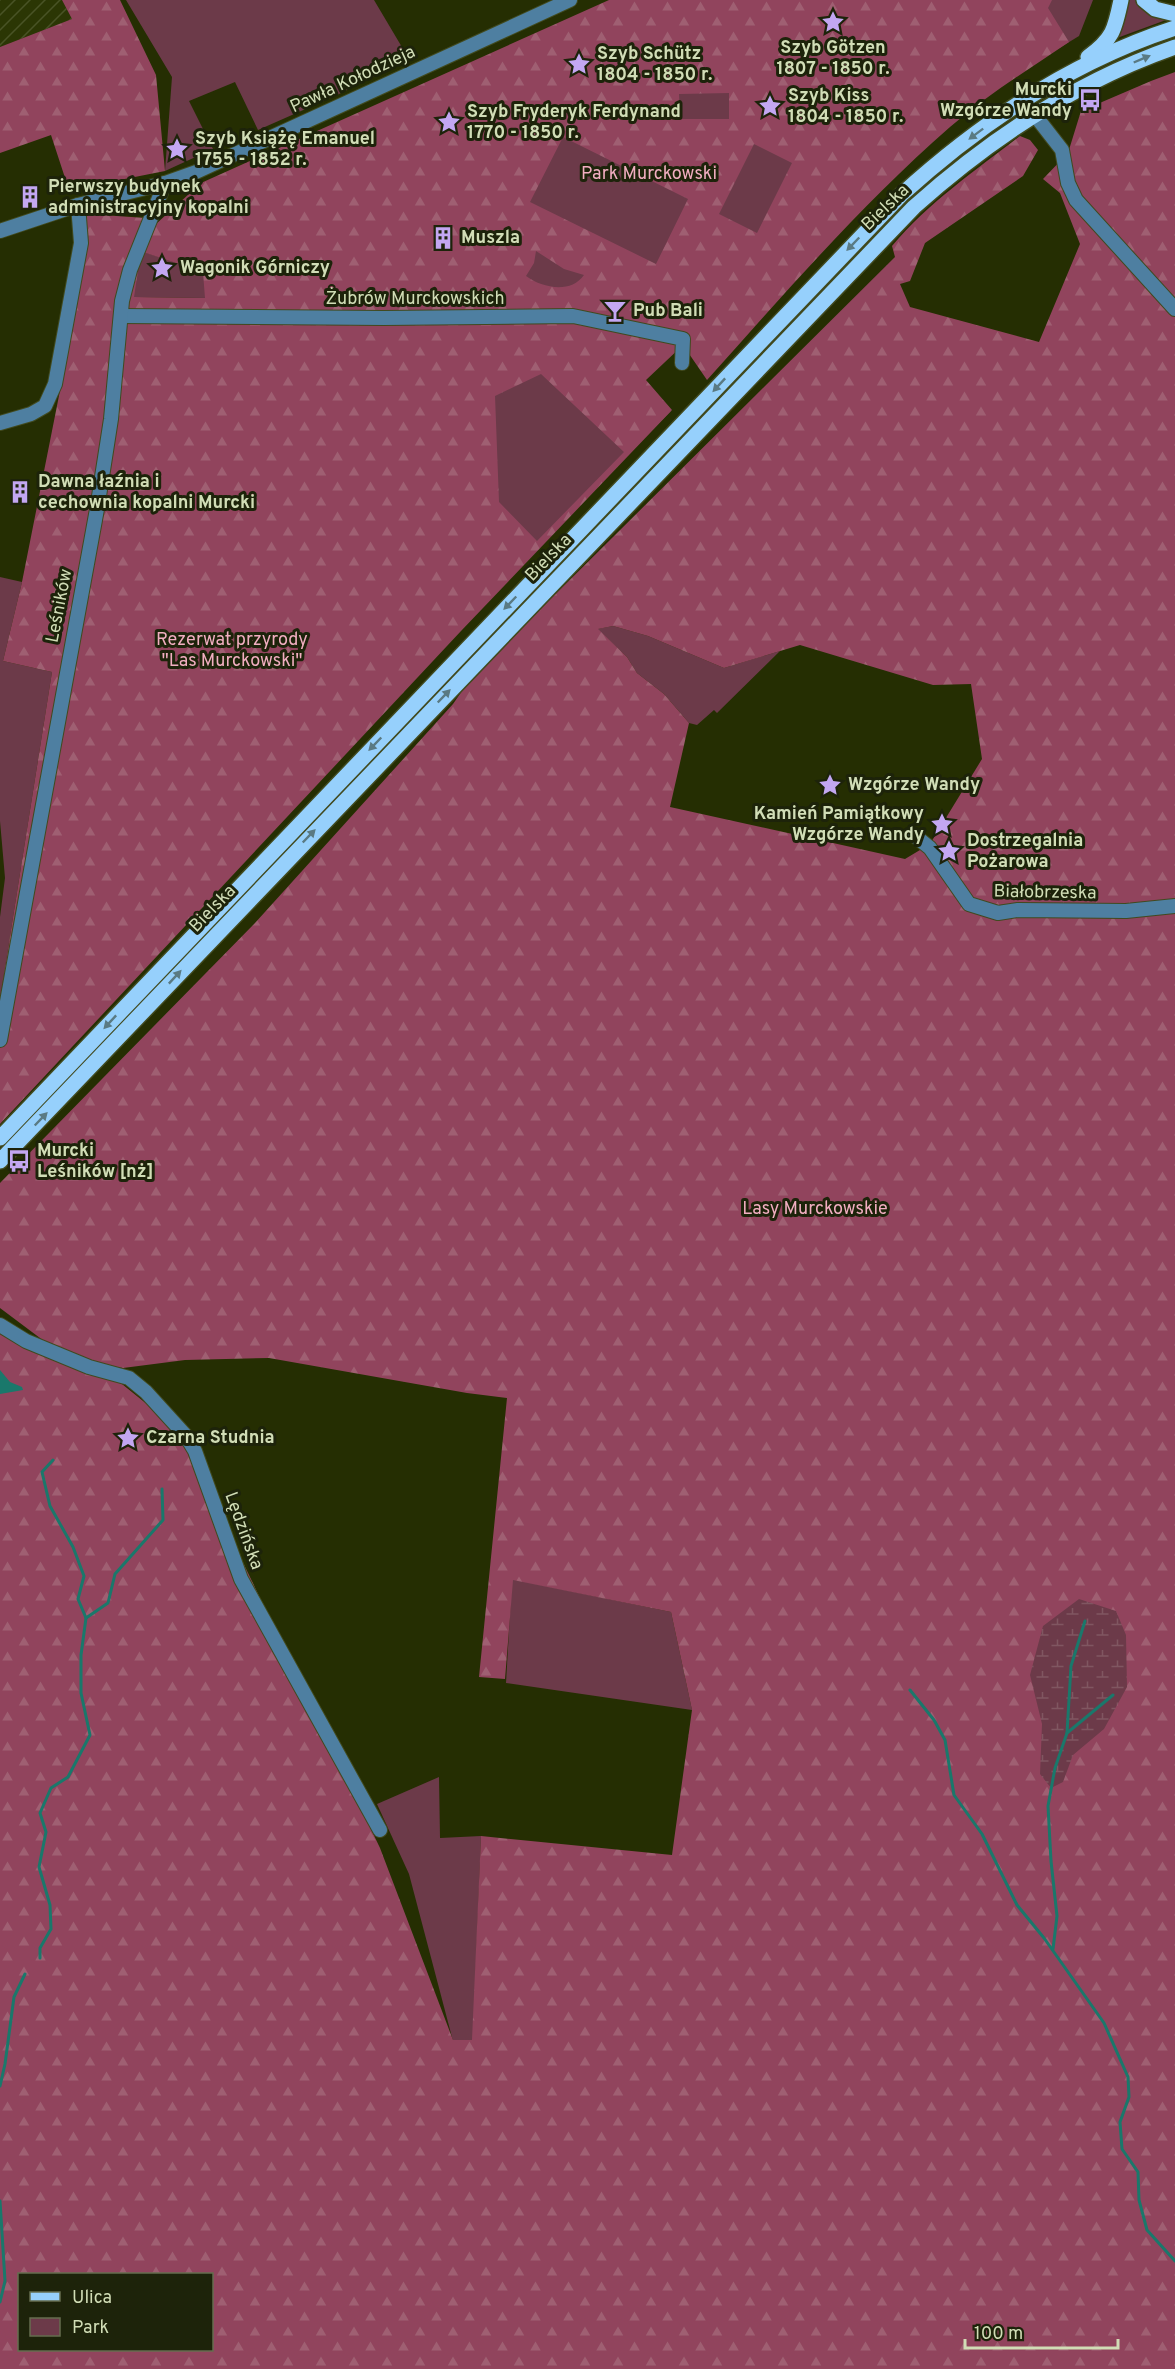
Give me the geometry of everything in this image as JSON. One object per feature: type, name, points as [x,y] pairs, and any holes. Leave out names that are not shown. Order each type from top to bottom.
[{"type":"main road","points":[[1059,80],[1104,45],[1112,35],[1121,0]]},
{"type":"main road","points":[[1144,0],[1155,9],[1175,14]]},
{"type":"main road","name":"Bielska","points":[[0,1138],[879,217],[941,160],[1012,108],[1107,55],[1175,28]]},
{"type":"main road","name":"Bielska","points":[[0,1161],[891,230],[937,186],[1034,114],[1117,70],[1175,46]]},
{"type":"street","name":"Pawła Kołodzieja","points":[[0,231],[78,205],[165,183],[243,151],[570,0]]},
{"type":"street","points":[[1034,114],[1062,150],[1068,183],[1076,200],[1175,309]]},
{"type":"street","name":"Leśników","points":[[0,1040],[99,499],[111,419],[121,316],[130,270],[165,183]]},
{"type":"street","points":[[0,423],[31,414],[45,406],[55,384],[81,243],[78,205]]},
{"type":"street","name":"Żubrów Murckowskich","points":[[121,316],[384,318],[573,316],[683,339],[682,363]]},
{"type":"street","name":"Białobrzeska","points":[[914,835],[930,848],[969,904],[979,909],[998,913],[1018,910],[1126,911],[1175,906]]},
{"type":"street","name":"Lędzińska","points":[[0,1324],[26,1341],[89,1367],[129,1378],[146,1392],[186,1436],[195,1451],[241,1579],[380,1830]]},
{"type":"shaded area","points":[[0,0],[62,0],[72,19],[0,47]]},
{"type":"green space","points":[[62,0],[120,0],[156,75],[165,171],[69,190],[51,135],[0,153],[0,47],[72,19]]},
{"type":"green space","points":[[126,0],[374,0],[409,59],[335,96],[258,130],[235,82],[189,101],[213,149],[165,171],[172,77]]},
{"type":"green space","name":"Rezerwat przyrody \"Las Murckowski\"","points":[[609,0],[1052,0],[1048,8],[1069,42],[979,104],[917,156],[825,250],[707,380],[683,345],[646,380],[672,410],[461,631],[0,1124],[0,999],[52,672],[3,661],[22,582],[78,300],[87,214],[146,218],[134,297],[205,298],[203,272],[143,252],[156,224],[201,183]],"holes":[[[729,93],[729,119],[680,119],[679,94]],[[563,137],[688,199],[656,264],[530,202]],[[754,144],[792,163],[757,233],[719,214]],[[536,251],[564,269],[584,275],[572,285],[564,287],[540,284],[526,276],[534,263]],[[541,374],[624,452],[537,541],[499,502],[495,396]]]},
{"type":"green space","name":"Park Murckowski","points":[[616,0],[1093,0],[1079,36],[1002,83],[683,343],[645,380],[671,411],[533,552],[444,495],[413,190]]},
{"type":"green space","points":[[1126,0],[1138,0],[1166,20],[1117,38]]},
{"type":"green space","name":"Lasy Murckowskie","points":[[1175,72],[1175,2369],[0,2369],[0,1330],[117,1380],[148,1405],[189,1450],[380,1848],[453,2040],[472,2040],[481,1836],[672,1855],[692,1710],[671,1612],[513,1580],[505,1679],[479,1677],[507,1398],[269,1358],[185,1360],[123,1368],[93,1363],[44,1341],[0,1308],[0,1183],[255,923],[453,704],[471,678],[895,257],[892,246],[906,230],[953,188],[1020,136],[1030,140],[1038,150],[1023,176],[925,243],[910,281],[900,284],[910,307],[1039,342],[1080,244],[1060,193],[1043,179],[1068,153],[1081,111]],"holes":[[[613,626],[648,636],[724,668],[800,645],[933,685],[971,684],[982,759],[930,844],[905,859],[670,807],[689,723],[664,694],[637,673],[627,657],[598,629]]]},
{"type":"green space","points":[[141,251],[204,272],[206,298],[133,297]]},
{"type":"green space","points":[[0,577],[22,582],[3,661],[52,672],[0,999],[0,917],[5,878],[0,821]]},
{"type":"green space","points":[[613,626],[648,636],[724,668],[780,651],[717,713],[714,710],[697,725],[689,723],[664,694],[637,673],[627,657],[597,629]]},
{"type":"green space","points":[[512,1579],[671,1612],[692,1710],[506,1683]]},
{"type":"green space","points":[[1079,1599],[1116,1611],[1126,1635],[1127,1687],[1104,1729],[1073,1755],[1063,1782],[1051,1788],[1040,1774],[1042,1724],[1030,1675],[1043,1626]]},
{"type":"green space","points":[[439,1777],[440,1838],[481,1836],[473,2040],[453,2041],[409,1874],[377,1804]]},
{"type":"water","points":[[0,1370],[10,1382],[22,1387],[23,1390],[0,1394]]},
{"type":"waterway","points":[[40,1958],[40,1948],[51,1929],[50,1905],[39,1867],[46,1832],[40,1813],[51,1788],[68,1777],[90,1735],[81,1693],[81,1655],[86,1618],[78,1599],[84,1576],[73,1547],[50,1506],[42,1472],[53,1460]]},
{"type":"waterway","points":[[86,1618],[108,1603],[115,1574],[163,1520],[162,1489]]},
{"type":"waterway","points":[[1067,1733],[1071,1666],[1085,1621]]},
{"type":"waterway","points":[[910,1690],[934,1720],[945,1740],[954,1795],[982,1834],[1017,1905],[1044,1938],[1104,2023],[1128,2077],[1129,2097],[1120,2122],[1122,2149],[1138,2172],[1139,2200],[1147,2230],[1175,2261]]},
{"type":"waterway","points":[[1053,1949],[1057,1916],[1048,1806],[1055,1768],[1067,1733],[1113,1695]]},
{"type":"waterway","points":[[0,2086],[14,1997],[25,1974]]},
{"type":"waterway","points":[[0,2201],[5,2281],[0,2302]]},
{"type":"place","name":"Szyb Götzen 1807 - 1850 r.","points":[[833,22]]},
{"type":"place","name":"Szyb Schütz 1804 - 1850 r.","points":[[579,64]]},
{"type":"place","name":"Murcki Wzgórze Wandy","points":[[1090,100]]},
{"type":"place","name":"Szyb Kiss 1804 - 1850 r.","points":[[770,106]]},
{"type":"place","name":"Szyb Fryderyk Ferdynand 1770 - 1850 r.","points":[[449,122]]},
{"type":"place","name":"Szyb Książę Emanuel 1755 - 1852 r.","points":[[177,149]]},
{"type":"place","name":"Pierwszy budynek administracyjny kopalni","points":[[30,197]]},
{"type":"place","name":"Muszla","points":[[443,238]]},
{"type":"place","name":"Wagonik Górniczy","points":[[162,268]]},
{"type":"place","name":"Pub Bali","points":[[615,311]]},
{"type":"place","name":"Dawna łaźnia i cechownia kopalni Murcki","points":[[20,492]]},
{"type":"place","name":"Wzgórze Wandy","points":[[830,785]]},
{"type":"place","name":"Kamień Pamiątkowy Wzgórze Wandy","points":[[942,824]]},
{"type":"place","name":"Dostrzegalnia Pożarowa","points":[[949,851]]},
{"type":"place","name":"Murcki Leśników [nż]","points":[[19,1161]]},
{"type":"place","name":"Czarna Studnia","points":[[128,1438]]}]
